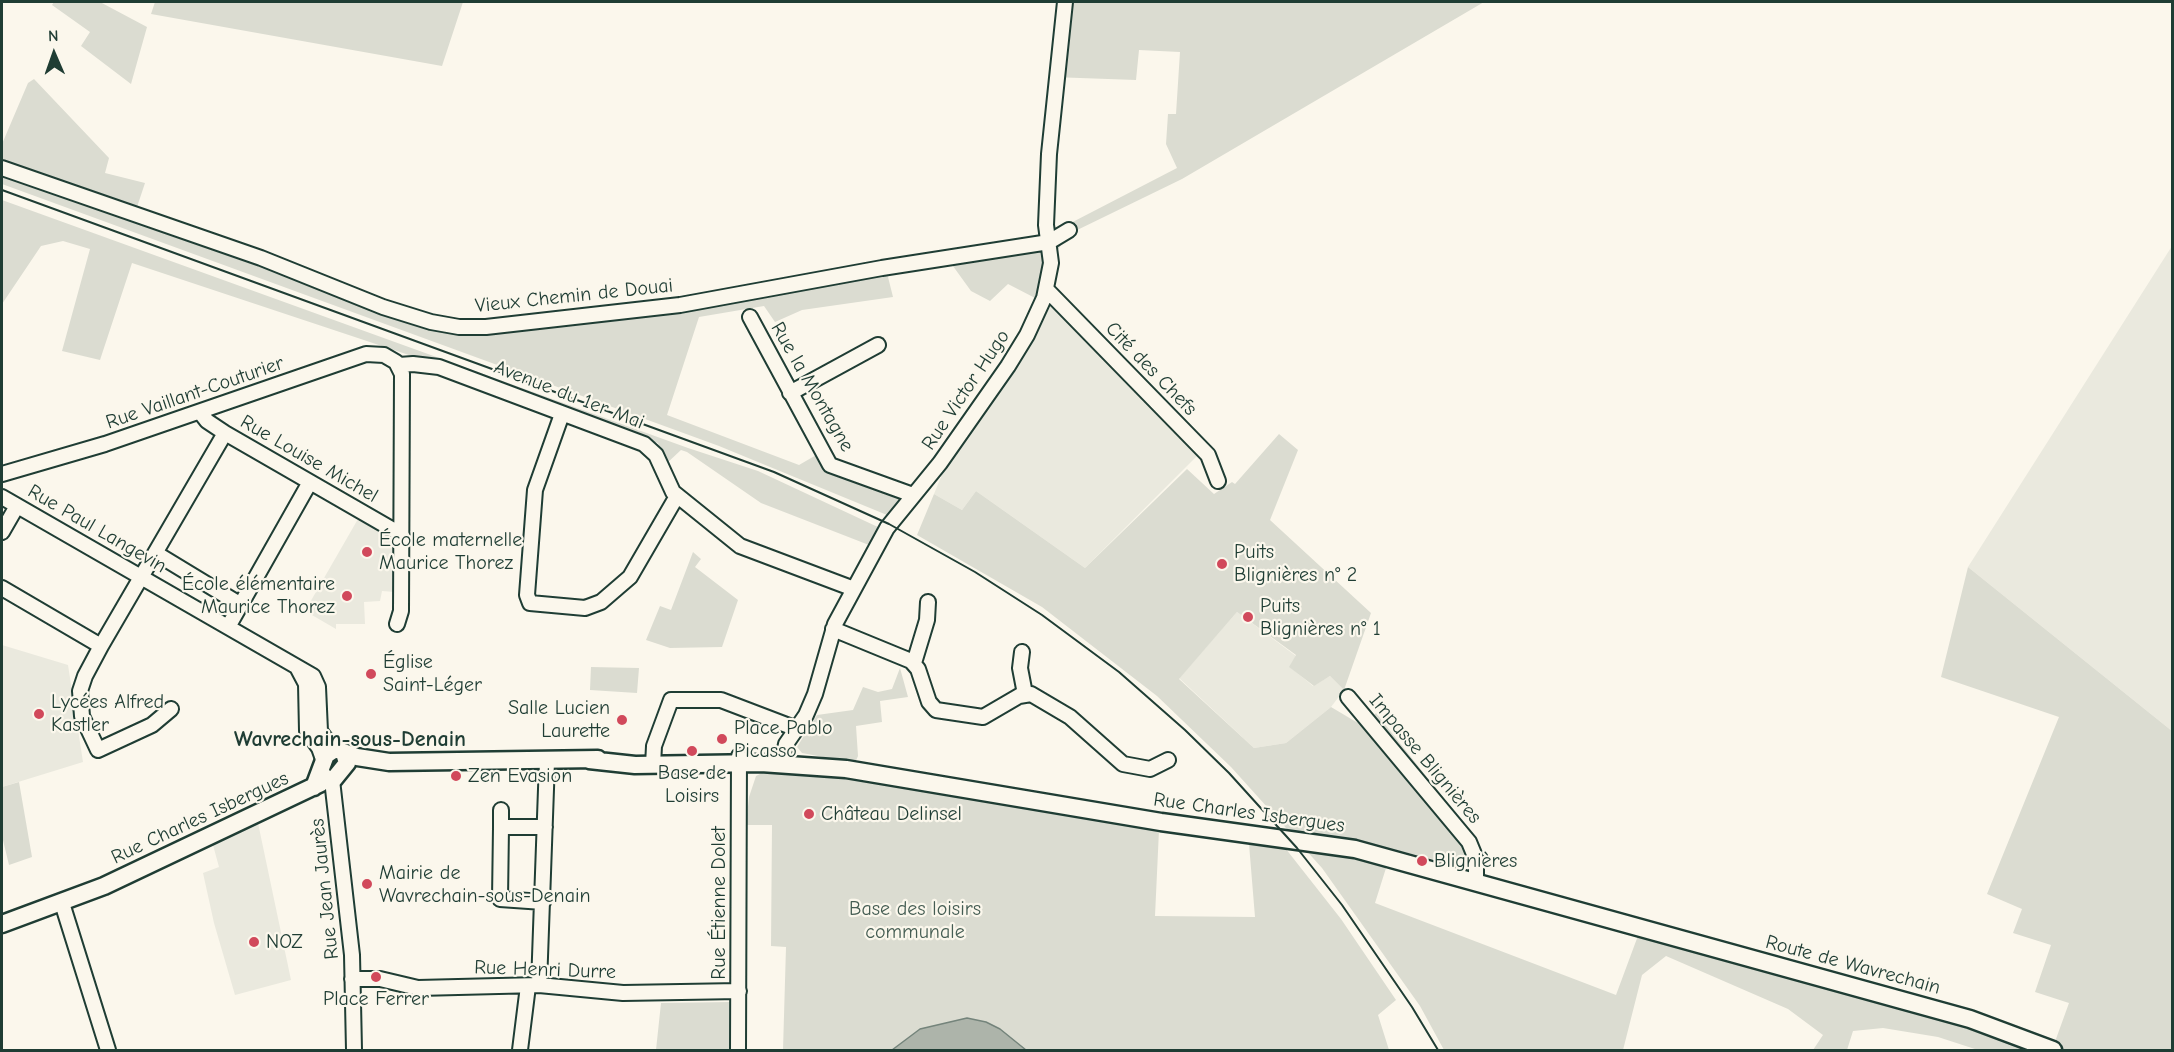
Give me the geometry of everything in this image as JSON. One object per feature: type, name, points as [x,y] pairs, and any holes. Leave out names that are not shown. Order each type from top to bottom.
[{"type":"main road","name":"Rue Charles Isbergues","points":[[341,751],[389,762]]},
{"type":"main road","points":[[327,776],[347,762],[341,751]]},
{"type":"main road","name":"Rue Charles Isbergues","points":[[2,924],[104,886],[327,776],[389,762],[739,759],[782,760],[846,769],[1161,822],[1364,851],[1639,927]]},
{"type":"main road","name":"Route de Wavrechain","points":[[1639,927],[1970,1019],[2053,1050]]},
{"type":"street","name":"Rue Victor Hugo","points":[[782,760],[786,744],[797,729],[815,694],[833,629],[889,524],[940,463],[1012,360],[1034,322],[1047,290],[1051,270],[1046,225],[1048,162],[1065,2]]},
{"type":"street","name":"Vieux Chemin de Douai","points":[[2,168],[261,258],[402,313],[431,322],[466,328],[680,305],[882,268],[1049,242],[1069,230]]},
{"type":"street","name":"Cité des Chefs","points":[[1047,290],[1208,456],[1218,481]]},
{"type":"street","name":"Rue la Montagne","points":[[750,317],[830,465],[913,495]]},
{"type":"street","points":[[790,393],[878,345]]},
{"type":"street","name":"Rue Vaillant-Couturier","points":[[2,474],[105,444],[366,354],[384,355],[399,365]]},
{"type":"street","points":[[397,624],[401,611],[402,535],[402,374],[399,365]]},
{"type":"street","name":"Avenue du 1er Mai","points":[[399,365],[439,367],[648,446],[656,455],[668,485],[677,496],[745,549],[854,589]]},
{"type":"street","name":"Rue Louise Michel","points":[[200,412],[207,421],[225,433],[402,535]]},
{"type":"street","points":[[562,414],[535,490],[527,596],[530,603],[585,608],[602,602],[630,577],[677,496]]},
{"type":"street","points":[[171,709],[152,725],[98,750],[82,716],[80,696],[85,676],[101,646],[157,554],[225,433]]},
{"type":"street","points":[[228,627],[310,482]]},
{"type":"street","name":"Rue Paul Langevin","points":[[2,497],[317,680],[320,731],[328,742],[341,751]]},
{"type":"street","points":[[2,532],[17,506]]},
{"type":"street","name":"Rue Paul Langevin","points":[[157,554],[241,605]]},
{"type":"street","points":[[2,588],[101,646]]},
{"type":"street","points":[[928,602],[927,620],[914,663],[931,706],[940,712],[983,717],[1025,694],[1041,699],[1070,717],[1123,764],[1150,769],[1167,760]]},
{"type":"street","points":[[833,629],[914,663]]},
{"type":"street","points":[[1022,652],[1020,668],[1025,694]]},
{"type":"street","points":[[297,667],[306,684],[307,731],[319,748],[327,776]]},
{"type":"street","name":"Impasse Blignières","points":[[1348,697],[1469,842],[1476,859],[1476,882]]},
{"type":"street","points":[[652,761],[668,703],[673,699],[721,700],[797,729]]},
{"type":"street","name":"Rue Étienne Dolet","points":[[738,1050],[739,759]]},
{"type":"street","points":[[520,1050],[534,986],[543,902],[547,761]]},
{"type":"street","name":"Rue Jean Jaurès","points":[[327,776],[351,949],[354,1050]]},
{"type":"street","points":[[501,810],[500,899],[543,902]]},
{"type":"street","points":[[501,826],[545,827]]},
{"type":"street","points":[[62,903],[108,1050]]},
{"type":"street","name":"Rue Henri Durre","points":[[352,979],[380,979],[412,988],[534,986],[623,993],[739,991]]},
{"type":"shaded area","points":[[2172,246],[2172,731],[1968,567]]},
{"type":"shaded area","points":[[1051,300],[1202,451],[1085,568],[976,491],[962,510],[934,494],[943,472],[1038,327]]},
{"type":"shaded area","points":[[358,519],[395,539],[395,592],[382,591],[380,601],[364,602],[365,624],[336,624],[336,629],[305,611]]},
{"type":"shaded area","points":[[1237,612],[1296,656],[1290,667],[1313,686],[1330,676],[1344,690],[1331,707],[1286,743],[1254,748],[1179,678]]},
{"type":"shaded area","name":"Lycées Alfred Kastler","points":[[2,645],[68,665],[83,762],[2,787]]},
{"type":"shaded area","points":[[258,823],[291,980],[235,995],[214,923],[203,873],[219,867],[213,845]]},
{"type":"shaded area","points":[[967,1018],[986,1022],[1000,1029],[1026,1050],[892,1050],[920,1029]]},
{"type":"green space","points":[[54,2],[100,2],[147,27],[131,84],[81,46],[90,32],[52,5]]},
{"type":"green space","points":[[155,2],[463,2],[442,66],[151,14]]},
{"type":"green space","points":[[1060,2],[1484,2],[1182,179],[1069,234],[1045,268],[1037,299],[1008,284],[990,301],[971,291],[945,255],[1034,242],[1177,168],[1166,144],[1168,114],[1176,114],[1180,52],[1139,50],[1136,80],[1052,77]]},
{"type":"green space","points":[[34,79],[109,158],[105,173],[145,183],[136,210],[445,324],[482,325],[638,306],[885,265],[893,297],[802,310],[775,322],[764,306],[699,317],[667,415],[799,465],[818,454],[904,496],[887,515],[719,446],[2,184],[2,144],[28,83]]},
{"type":"green space","points":[[2,200],[688,448],[758,471],[880,528],[869,545],[761,503],[687,452],[681,450],[666,464],[658,443],[421,359],[132,263],[100,360],[62,351],[90,249],[63,241],[41,246],[2,304]]},
{"type":"green space","points":[[1279,434],[1298,450],[1270,520],[1371,613],[1344,690],[1330,676],[1314,686],[1289,667],[1296,655],[1237,612],[1179,679],[1254,748],[1286,743],[1331,707],[1363,726],[1376,713],[1469,830],[1471,862],[1458,859],[1456,865],[1392,849],[1375,903],[1616,995],[1639,933],[1933,1014],[2038,1050],[1978,1050],[1938,1037],[1883,1028],[1853,1031],[1847,1050],[1813,1050],[1823,1035],[1788,1009],[1666,956],[1642,975],[1623,1050],[1444,1050],[1420,1006],[1322,868],[1231,767],[1157,696],[1042,607],[917,535],[934,494],[962,510],[976,491],[1085,568],[1187,469],[1214,494],[1232,482],[1235,484]]},
{"type":"green space","points":[[693,552],[701,559],[695,567],[738,600],[722,647],[670,648],[646,640],[660,606],[671,610]]},
{"type":"green space","points":[[1968,567],[2172,731],[2172,1050],[2052,1050],[2069,1003],[2035,992],[2051,945],[2013,933],[2022,909],[1987,894],[2059,717],[1941,677]]},
{"type":"green space","points":[[591,667],[639,668],[637,693],[590,690]]},
{"type":"green space","points":[[900,668],[908,697],[880,701],[882,722],[856,726],[858,756],[855,763],[802,753],[797,747],[817,715],[853,710],[863,687],[878,692],[892,689]]},
{"type":"green space","name":"Base des loisirs communale","points":[[768,770],[847,777],[1159,830],[1155,916],[1255,917],[1249,844],[1282,844],[1341,919],[1396,1000],[1378,1015],[1389,1050],[783,1050],[786,947],[771,946],[772,825],[746,825],[749,797],[756,776]]},
{"type":"green space","points":[[19,782],[32,857],[9,865],[2,836],[2,787]]},
{"type":"green space","points":[[731,1002],[732,1050],[656,1050],[661,1003]]},
{"type":"railway","points":[[2,190],[774,472],[889,524],[975,572],[1042,615],[1119,672],[1185,730],[1229,773],[1297,848],[1342,905],[1412,1007],[1438,1050]]},
{"type":"place","name":"École maternelle Maurice Thorez","points":[[367,552]]},
{"type":"place","name":"Puits Blignières n° 2","points":[[1222,564]]},
{"type":"place","name":"École élémentaire Maurice Thorez","points":[[347,596]]},
{"type":"place","name":"Puits Blignières n° 1","points":[[1248,617]]},
{"type":"place","name":"Église Saint-Léger","points":[[371,674]]},
{"type":"place","name":"Lycées Alfred Kastler","points":[[39,714]]},
{"type":"place","name":"Salle Lucien Laurette","points":[[622,720]]},
{"type":"place","name":"Place Pablo Picasso","points":[[722,739]]},
{"type":"place","name":"Base de Loisirs","points":[[692,751]]},
{"type":"place","name":"Zen Evasion","points":[[456,776]]},
{"type":"place","name":"Château Delinsel","points":[[809,814]]},
{"type":"place","name":"Blignières","points":[[1422,861]]},
{"type":"place","name":"Mairie de Wavrechain-sous-Denain","points":[[367,884]]},
{"type":"place","name":"NOZ","points":[[254,942]]},
{"type":"place","name":"Place Ferrer","points":[[376,977]]},
{"type":"district","name":"Wavrechain-sous-Denain","points":[[350,740]]}]
